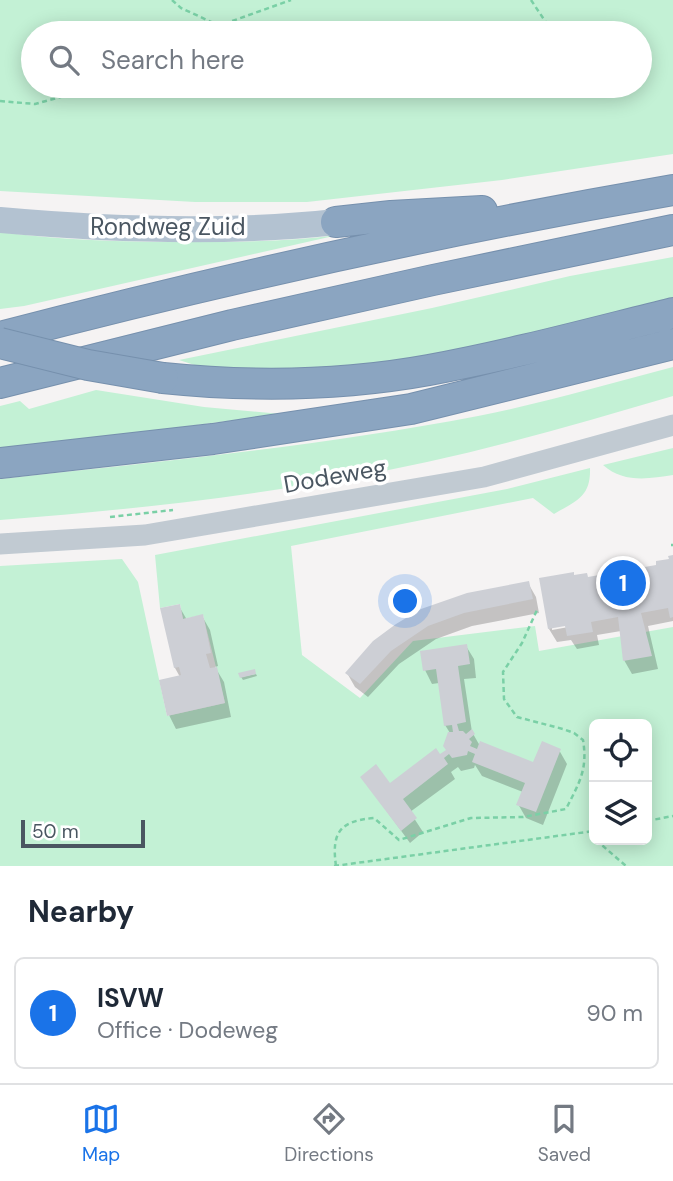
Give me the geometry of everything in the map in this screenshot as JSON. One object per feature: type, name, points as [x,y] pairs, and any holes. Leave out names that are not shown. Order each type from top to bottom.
[{"type":"highway","points":[[0,337],[369,249],[673,190]]},
{"type":"highway","points":[[335,222],[391,216],[580,206]]},
{"type":"highway","points":[[0,383],[232,325],[673,230]]},
{"type":"highway","points":[[0,343],[88,365],[163,377],[256,384],[313,383],[379,377],[494,357],[673,313]]},
{"type":"highway","points":[[0,463],[213,439],[411,409],[673,344]]},
{"type":"highway","points":[[163,377],[199,391],[353,396],[410,392],[568,371]]},
{"type":"main road","name":"Rondweg Zuid","points":[[0,220],[178,229],[335,222]]},
{"type":"street","name":"Dodeweg","points":[[0,544],[145,535],[471,479],[673,425]]},
{"type":"path","points":[[172,0],[181,8],[209,21]]},
{"type":"path","points":[[234,21],[291,0]]},
{"type":"path","points":[[531,0],[544,21]]},
{"type":"path","points":[[0,102],[35,104],[57,98]]},
{"type":"path","points":[[105,518],[172,510]]},
{"type":"path","points":[[537,610],[522,643],[503,671],[504,699],[517,717],[563,729],[583,740],[586,759],[579,784],[566,809],[523,817],[471,818],[399,840],[374,818],[352,820],[340,830],[334,848],[335,866],[587,832]]},
{"type":"path","points":[[652,820],[673,816]]},
{"type":"path","points":[[602,845],[626,866]]},
{"type":"green space","points":[[0,0],[673,0],[673,154],[502,180],[307,202],[195,202],[0,191]]},
{"type":"green space","points":[[0,232],[68,239],[160,242],[261,241],[338,235],[24,306],[0,309]]},
{"type":"green space","points":[[673,257],[673,301],[448,353],[314,371],[207,369],[179,360],[432,308],[570,276]]},
{"type":"green space","points":[[673,367],[673,396],[458,455],[268,491],[107,511],[0,520],[0,479],[240,452],[419,427],[527,405]]},
{"type":"green space","points":[[96,390],[204,407],[281,414],[0,451],[0,406],[20,401],[29,409]]},
{"type":"green space","points":[[673,448],[673,475],[627,477],[603,465]]},
{"type":"green space","points":[[590,468],[585,492],[554,514],[533,498],[291,546],[302,655],[360,698],[413,641],[535,626],[539,651],[673,627],[673,866],[0,866],[0,566],[122,559],[138,582],[167,716],[225,703],[203,615],[183,619],[180,604],[160,608],[155,555],[507,489]]},
{"type":"building","points":[[673,555],[673,617],[670,618],[668,608],[641,613],[652,656],[623,661],[618,617],[591,622],[593,632],[567,636],[565,626],[548,629],[539,578],[574,572],[574,575],[587,573],[588,577],[656,565],[656,561],[669,559],[668,556]]},
{"type":"building","points":[[529,581],[533,599],[464,613],[428,626],[391,651],[360,684],[345,673],[373,641],[421,609],[467,593]]},
{"type":"building","points":[[180,604],[183,619],[203,614],[211,653],[206,654],[210,668],[217,667],[225,703],[167,716],[159,680],[181,675],[179,667],[174,668],[160,608]]},
{"type":"building","points":[[467,644],[470,664],[458,666],[466,722],[457,724],[459,731],[466,734],[472,729],[475,734],[469,739],[472,742],[470,746],[477,749],[480,741],[533,762],[542,741],[561,749],[536,812],[516,805],[525,783],[472,762],[475,754],[468,751],[467,755],[452,758],[449,754],[444,758],[448,764],[403,799],[417,818],[401,831],[360,777],[376,764],[390,783],[436,748],[440,754],[446,750],[443,746],[448,732],[453,732],[452,725],[444,726],[436,669],[423,671],[420,651]]},
{"type":"building","points":[[255,669],[256,674],[240,678],[238,673]]},
{"type":"place","name":"ISVW","points":[[623,583]]}]
